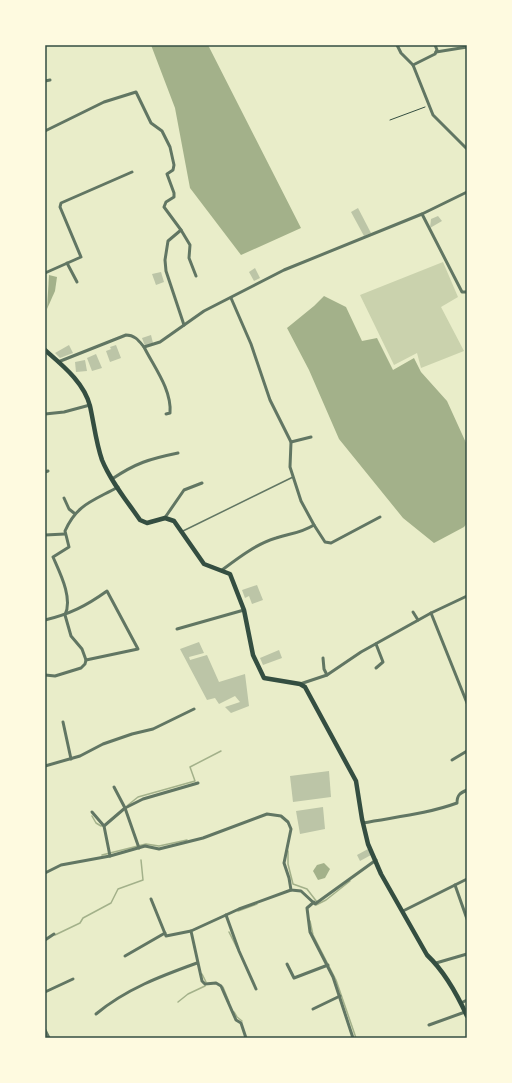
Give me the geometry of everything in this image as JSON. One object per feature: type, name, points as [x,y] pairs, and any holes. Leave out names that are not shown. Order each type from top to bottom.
[{"type":"main road","points":[[45,350],[66,368],[78,383],[90,405],[102,459],[112,479],[140,520],[147,523],[164,519],[174,521],[204,564],[230,574],[244,610],[253,655],[264,678],[300,684],[305,687],[356,781],[368,844],[386,885],[403,911],[408,925],[427,955],[436,963],[461,1003],[466,1014]]},
{"type":"street","points":[[397,45],[401,53],[413,66],[433,115],[467,150]]},
{"type":"street","points":[[436,45],[436,52]]},
{"type":"street","points":[[413,66],[436,52],[467,47]]},
{"type":"street","points":[[45,81],[50,80]]},
{"type":"street","points":[[45,131],[104,102],[136,92],[151,122],[164,135],[173,159],[172,170],[167,174],[174,197],[166,202],[164,208],[181,230],[190,245],[190,258],[196,276]]},
{"type":"street","points":[[164,135],[170,133]]},
{"type":"street","points":[[45,274],[81,257],[60,206],[61,203],[132,172]]},
{"type":"street","points":[[144,348],[160,342],[204,311],[284,270],[422,214],[467,192]]},
{"type":"street","points":[[422,214],[462,292],[467,292]]},
{"type":"street","points":[[181,230],[168,241],[165,260],[166,271],[184,325]]},
{"type":"street","points":[[67,263],[77,282]]},
{"type":"street","points":[[231,298],[251,344],[270,400],[291,442],[290,467],[302,501],[314,525],[325,542],[331,543],[380,517]]},
{"type":"street","points":[[58,362],[126,335],[131,335],[137,339],[144,348],[167,393],[171,406],[170,412],[166,414]]},
{"type":"street","points":[[45,414],[54,411],[64,412],[90,405]]},
{"type":"street","points":[[291,442],[311,437]]},
{"type":"street","points":[[112,479],[134,465],[150,458],[178,453]]},
{"type":"street","points":[[164,519],[184,490],[202,483]]},
{"type":"street","points":[[86,660],[82,649],[71,636],[65,615],[68,609],[65,588],[53,557],[69,547],[65,531],[74,513],[82,506],[118,487]]},
{"type":"street","points":[[64,498],[69,509],[74,513]]},
{"type":"street","points":[[222,570],[257,546],[276,538],[294,535],[314,525]]},
{"type":"street","points":[[45,535],[65,534]]},
{"type":"street","points":[[45,620],[65,615],[87,605],[107,591],[138,649],[86,660],[81,668],[55,676],[45,675]]},
{"type":"street","points":[[300,684],[327,675],[361,652],[431,612],[467,596]]},
{"type":"street","points":[[177,629],[244,610]]},
{"type":"street","points":[[413,612],[418,620]]},
{"type":"street","points":[[431,612],[467,703]]},
{"type":"street","points":[[376,644],[383,662],[376,668]]},
{"type":"street","points":[[323,658],[324,669],[327,675]]},
{"type":"street","points":[[45,766],[71,759],[132,734],[153,729],[194,710]]},
{"type":"street","points":[[62,722],[71,759]]},
{"type":"street","points":[[452,760],[467,751]]},
{"type":"street","points":[[104,826],[125,808],[143,799],[198,783]]},
{"type":"street","points":[[114,787],[125,808],[139,848]]},
{"type":"street","points":[[363,823],[427,812],[451,805],[457,803],[460,793],[467,790]]},
{"type":"street","points":[[92,812],[104,826],[110,856]]},
{"type":"street","points":[[45,873],[61,865],[110,856],[145,846],[159,849],[203,838],[266,814],[281,816],[288,822],[291,829],[284,863],[289,878],[290,890]]},
{"type":"street","points":[[151,900],[166,936],[170,936],[191,931],[226,915],[290,890],[301,891],[316,904],[376,860]]},
{"type":"street","points":[[403,911],[467,879]]},
{"type":"street","points":[[456,885],[467,919]]},
{"type":"street","points":[[314,902],[308,907],[310,932],[328,965],[340,996],[353,1038]]},
{"type":"street","points":[[226,915],[238,951],[256,989]]},
{"type":"street","points":[[191,931],[197,963],[205,984],[216,983],[221,986],[236,1020],[241,1023],[246,1038]]},
{"type":"street","points":[[125,956],[165,933]]},
{"type":"street","points":[[45,940],[54,934]]},
{"type":"street","points":[[436,963],[467,954]]},
{"type":"street","points":[[96,1014],[112,1001],[148,981],[197,963]]},
{"type":"street","points":[[287,964],[294,978],[328,965]]},
{"type":"street","points":[[45,992],[73,979]]},
{"type":"street","points":[[313,1009],[340,996]]},
{"type":"street","points":[[461,1003],[467,1000]]},
{"type":"street","points":[[430,1025],[466,1014]]},
{"type":"street","points":[[45,1030],[49,1038]]},
{"type":"lane","points":[[181,532],[294,477]]},
{"type":"path","points":[[390,120],[429,105]]},
{"type":"shaded area","points":[[151,45],[208,45],[301,228],[241,255],[190,188],[175,108]]},
{"type":"shaded area","points":[[443,262],[458,297],[441,307],[464,351],[421,368],[417,353],[394,365],[360,295]]},
{"type":"shaded area","points":[[49,275],[57,277],[55,291],[47,309]]},
{"type":"shaded area","points":[[324,296],[346,307],[362,341],[377,338],[393,370],[414,358],[421,372],[447,401],[467,445],[467,523],[464,527],[434,543],[403,518],[339,439],[309,370],[287,328]]},
{"type":"shaded area","points":[[324,863],[330,869],[325,878],[318,880],[313,871],[317,865]]},
{"type":"building","points":[[358,208],[371,233],[364,236],[351,212]]},
{"type":"building","points":[[438,216],[442,221],[430,228],[431,219]]},
{"type":"building","points":[[255,268],[260,278],[254,281],[249,272]]},
{"type":"building","points":[[161,272],[164,282],[156,285],[152,274]]},
{"type":"building","points":[[151,335],[153,343],[145,346],[142,338]]},
{"type":"building","points":[[69,345],[73,353],[60,358],[55,353]]},
{"type":"building","points":[[116,345],[121,358],[110,362],[106,351],[114,348],[111,349],[110,347]]},
{"type":"building","points":[[96,354],[102,368],[92,371],[87,358]]},
{"type":"building","points":[[85,360],[87,371],[76,372],[75,362]]},
{"type":"building","points":[[257,585],[263,600],[252,604],[249,596],[245,598],[242,590]]},
{"type":"building","points":[[199,642],[204,653],[189,657],[190,660],[207,655],[219,682],[245,674],[249,706],[231,713],[225,707],[240,702],[235,696],[219,704],[215,698],[207,700],[180,649]]},
{"type":"building","points":[[279,650],[282,658],[263,665],[260,658]]},
{"type":"building","points":[[329,771],[331,797],[293,802],[290,776]]},
{"type":"building","points":[[323,807],[325,829],[300,834],[296,811]]},
{"type":"building","points":[[368,849],[371,855],[360,861],[357,855]]},
{"type":"waterway","points":[[128,805],[138,797],[195,781],[190,767],[221,751]]},
{"type":"waterway","points":[[92,816],[96,823],[101,826],[103,825]]},
{"type":"waterway","points":[[102,855],[146,844],[159,846],[187,840]]},
{"type":"waterway","points":[[288,851],[288,864],[293,884],[307,889],[317,902]]},
{"type":"waterway","points":[[55,935],[80,923],[83,918],[111,903],[118,889],[143,880],[141,860]]},
{"type":"waterway","points":[[316,905],[326,900],[350,881]]},
{"type":"waterway","points":[[238,911],[257,904]]},
{"type":"waterway","points":[[310,921],[313,935],[336,980],[356,1038]]},
{"type":"waterway","points":[[229,932],[237,948]]},
{"type":"waterway","points":[[202,974],[206,982]]},
{"type":"waterway","points":[[178,1002],[188,994],[205,986],[205,984]]},
{"type":"waterway","points":[[223,987],[229,1002]]},
{"type":"waterway","points":[[234,1012],[242,1021]]}]
